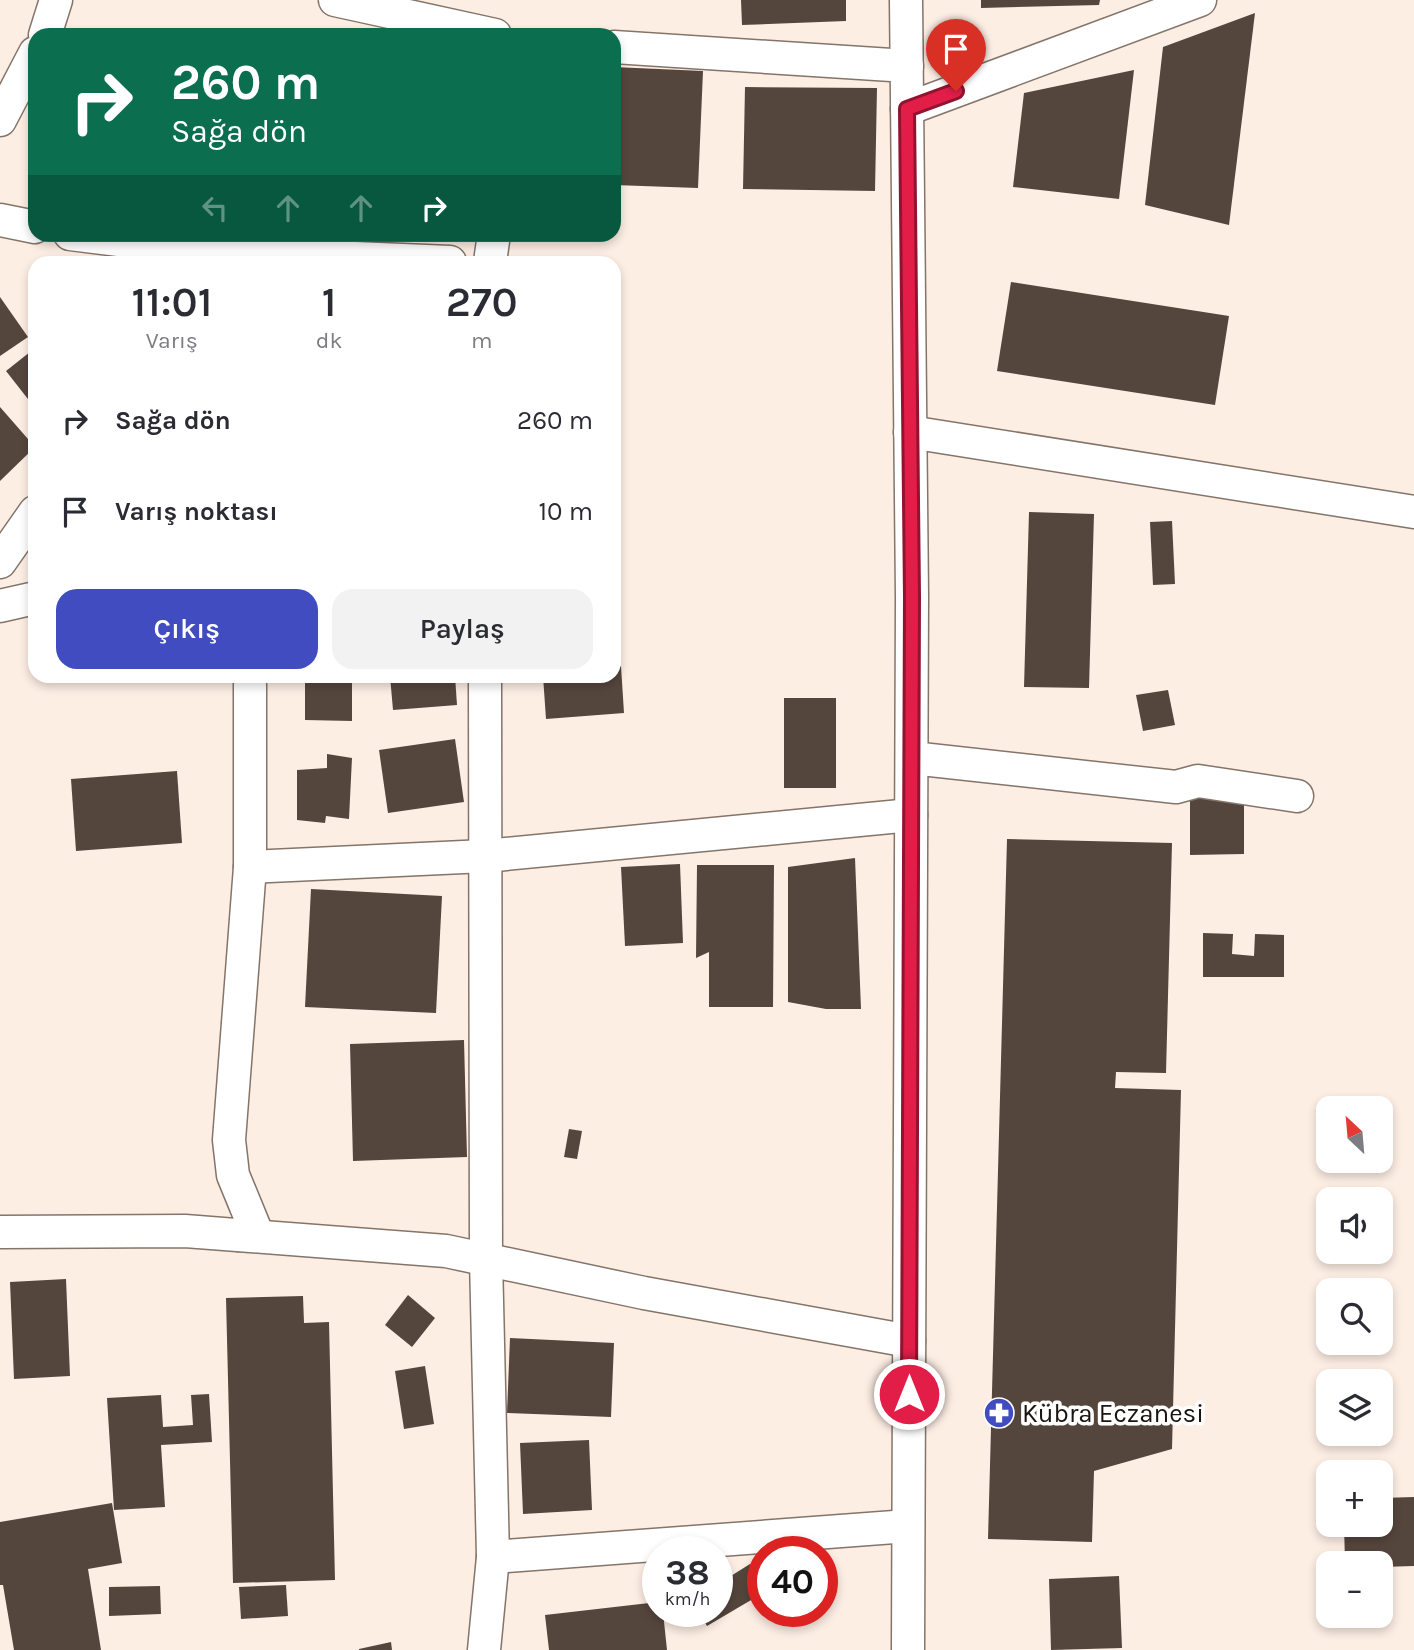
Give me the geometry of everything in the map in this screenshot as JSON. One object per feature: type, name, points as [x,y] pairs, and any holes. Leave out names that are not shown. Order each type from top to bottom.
[{"type":"street","points":[[46,28],[56,0]]},
{"type":"street","points":[[335,0],[463,28]]},
{"type":"street","points":[[906,0],[912,758],[908,1650]]},
{"type":"street","points":[[907,109],[1200,0]]},
{"type":"street","points":[[621,47],[907,66]]},
{"type":"street","points":[[0,120],[28,66]]},
{"type":"street","points":[[0,220],[28,226]]},
{"type":"street","points":[[119,242],[205,256]]},
{"type":"street","points":[[910,432],[1414,512]]},
{"type":"street","points":[[0,562],[28,522]]},
{"type":"street","points":[[0,606],[28,600]]},
{"type":"street","points":[[239,1235],[256,1231],[233,1175],[229,1140],[250,866],[250,683]]},
{"type":"street","points":[[484,1650],[493,1557],[486,1259],[485,683]]},
{"type":"street","points":[[912,758],[1175,788],[1198,781],[1297,796]]},
{"type":"street","points":[[250,866],[485,856],[911,815]]},
{"type":"street","points":[[0,1232],[185,1231],[446,1251],[644,1293],[909,1341]]},
{"type":"street","points":[[493,1557],[908,1526]]},
{"type":"building","points":[[741,0],[846,0],[846,21],[742,25]]},
{"type":"building","points":[[981,0],[1100,0],[1099,5],[981,8]]},
{"type":"building","points":[[1255,13],[1229,225],[1145,205],[1163,47]]},
{"type":"building","points":[[621,67],[703,71],[698,188],[621,185]]},
{"type":"building","points":[[1134,70],[1119,199],[1013,187],[1024,93]]},
{"type":"building","points":[[745,87],[877,88],[875,191],[743,189]]},
{"type":"building","points":[[1011,282],[1229,316],[1215,405],[997,371]]},
{"type":"building","points":[[0,297],[28,337],[0,356]]},
{"type":"building","points":[[28,354],[28,399],[6,371]]},
{"type":"building","points":[[0,407],[28,439],[28,454],[0,481]]},
{"type":"building","points":[[1029,512],[1094,514],[1089,688],[1024,687]]},
{"type":"building","points":[[1172,521],[1175,584],[1153,585],[1150,522]]},
{"type":"building","points":[[621,666],[624,713],[546,719],[543,683],[621,683]]},
{"type":"building","points":[[305,683],[352,683],[352,721],[305,720]]},
{"type":"building","points":[[391,683],[455,683],[457,705],[393,710]]},
{"type":"building","points":[[1168,690],[1175,725],[1143,731],[1136,695]]},
{"type":"building","points":[[784,698],[836,698],[836,788],[784,788]]},
{"type":"building","points":[[455,739],[464,802],[388,813],[379,750]]},
{"type":"building","points":[[327,754],[352,758],[349,819],[326,816],[325,823],[297,820],[297,770],[327,768]]},
{"type":"building","points":[[177,771],[182,843],[76,851],[71,779]]},
{"type":"building","points":[[1190,799],[1244,799],[1244,854],[1190,855]]},
{"type":"building","points":[[1007,839],[1172,843],[1166,1073],[1116,1072],[1115,1088],[1181,1090],[1172,1449],[1094,1471],[1092,1542],[988,1539]]},
{"type":"building","points":[[855,858],[861,1009],[826,1009],[788,1002],[788,867]]},
{"type":"building","points":[[680,864],[683,943],[625,946],[621,867]]},
{"type":"building","points":[[697,865],[774,865],[773,1007],[709,1007],[709,952],[696,958]]},
{"type":"building","points":[[311,889],[442,896],[436,1013],[305,1007]]},
{"type":"building","points":[[1203,933],[1233,934],[1232,954],[1254,956],[1255,934],[1284,935],[1284,977],[1203,977]]},
{"type":"building","points":[[464,1040],[467,1157],[353,1161],[350,1044]]},
{"type":"building","points":[[569,1129],[582,1131],[577,1159],[564,1157]]},
{"type":"building","points":[[66,1279],[70,1376],[14,1379],[10,1282]]},
{"type":"building","points":[[408,1295],[435,1318],[412,1347],[385,1325]]},
{"type":"building","points":[[303,1296],[304,1323],[329,1322],[335,1580],[233,1583],[226,1298]]},
{"type":"building","points":[[510,1338],[614,1343],[611,1417],[507,1413]]},
{"type":"building","points":[[425,1366],[434,1424],[404,1429],[395,1371]]},
{"type":"building","points":[[209,1394],[212,1442],[161,1445],[165,1507],[114,1510],[107,1398],[161,1395],[163,1427],[193,1425],[191,1395]]},
{"type":"building","points":[[589,1440],[592,1510],[523,1514],[520,1443]]},
{"type":"building","points":[[1414,1497],[1414,1566],[1393,1567],[1393,1551],[1345,1551],[1344,1537],[1393,1537],[1393,1498]]},
{"type":"building","points":[[112,1503],[122,1563],[88,1569],[101,1650],[14,1650],[3,1585],[0,1585],[0,1522]]},
{"type":"building","points":[[747,1566],[747,1602],[733,1611],[733,1575]]},
{"type":"building","points":[[1119,1576],[1122,1648],[1051,1650],[1049,1579]]},
{"type":"building","points":[[286,1585],[288,1616],[241,1619],[239,1587]]},
{"type":"building","points":[[160,1586],[161,1614],[109,1616],[109,1587]]},
{"type":"building","points":[[642,1604],[642,1627],[665,1627],[667,1650],[549,1650],[545,1615]]},
{"type":"building","points":[[391,1642],[392,1650],[359,1650],[359,1649]]},
{"type":"place","name":"Kübra Eczanesi","points":[[999,1413]]},
{"type":"route","points":[[909,1394],[912,597],[907,109],[956,91]]}]
